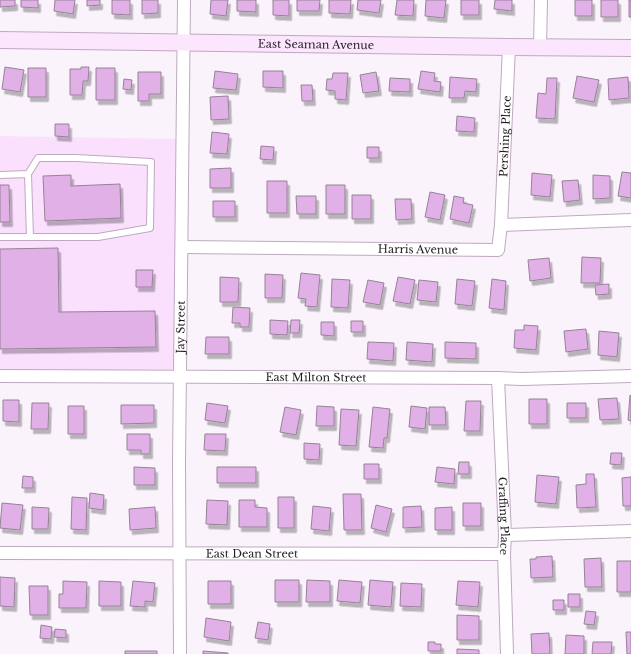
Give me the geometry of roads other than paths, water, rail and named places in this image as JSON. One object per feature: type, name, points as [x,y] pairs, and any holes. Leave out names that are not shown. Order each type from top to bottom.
[{"type":"main road","name":"East Seaman Avenue","points":[[0,40],[631,48]]},
{"type":"street","name":"Jay Street","points":[[180,654],[179,463],[184,0]]},
{"type":"street","points":[[540,46],[541,0]]},
{"type":"street","name":"Pershing Place","points":[[501,225],[509,47]]},
{"type":"street","points":[[501,225],[631,220]]},
{"type":"street","name":"Harris Avenue","points":[[182,247],[498,250],[501,225]]},
{"type":"street","name":"East Milton Street","points":[[0,376],[522,379],[631,376]]},
{"type":"street","name":"Graffing Place","points":[[498,378],[505,535],[504,554],[507,654]]},
{"type":"street","points":[[505,535],[631,531]]},
{"type":"street","name":"East Dean Street","points":[[0,553],[504,554]]},
{"type":"lane","points":[[0,237],[30,237],[98,237],[150,228],[151,162],[76,158],[38,158],[28,174],[30,237]]},
{"type":"lane","points":[[0,175],[28,174]]}]
